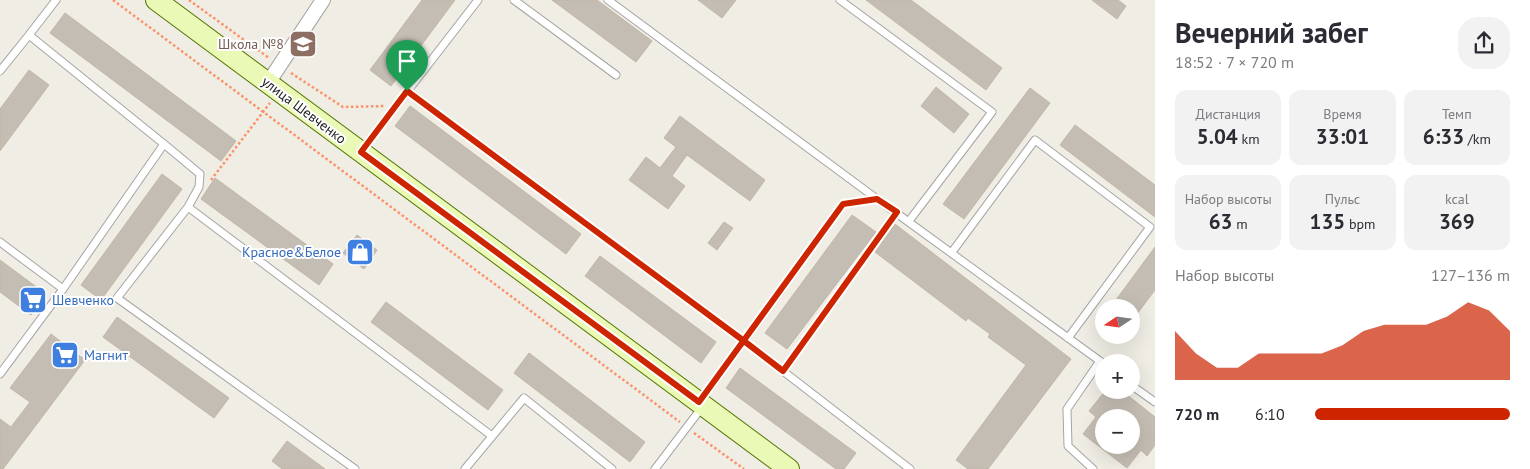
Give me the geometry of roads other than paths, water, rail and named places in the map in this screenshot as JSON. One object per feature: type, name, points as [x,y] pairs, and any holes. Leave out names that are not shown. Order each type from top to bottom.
[{"type":"street","name":"улица Шевченко","points":[[156,0],[789,469]]},
{"type":"street","points":[[273,87],[323,0]]},
{"type":"lane","points":[[1,67],[56,0]]},
{"type":"lane","points":[[361,152],[478,0]]},
{"type":"lane","points":[[514,0],[616,75]]},
{"type":"lane","points":[[608,0],[1095,358]]},
{"type":"lane","points":[[840,0],[992,112],[910,221]]},
{"type":"lane","points":[[29,35],[200,174],[199,187],[188,207],[117,298],[355,469]]},
{"type":"lane","points":[[407,91],[744,341],[910,469]]},
{"type":"lane","points":[[952,252],[1035,140],[1150,227],[1068,338]]},
{"type":"lane","points":[[0,374],[63,289],[164,144]]},
{"type":"lane","points":[[655,469],[687,427],[744,341],[843,204],[877,199]]},
{"type":"lane","points":[[188,207],[492,436]]},
{"type":"lane","points":[[783,371],[897,212]]},
{"type":"lane","points":[[0,242],[63,289]]},
{"type":"lane","points":[[1092,469],[1068,446],[1067,409],[1095,372]]},
{"type":"lane","points":[[1140,390],[1155,401]]},
{"type":"lane","points":[[465,469],[524,398],[612,469]]},
{"type":"place","name":"Школа №8","points":[[303,44]]},
{"type":"place","name":"Красное&Белое","points":[[360,252]]},
{"type":"place","name":"Шевченко","points":[[33,300]]},
{"type":"place","name":"Магнит","points":[[65,355]]}]
